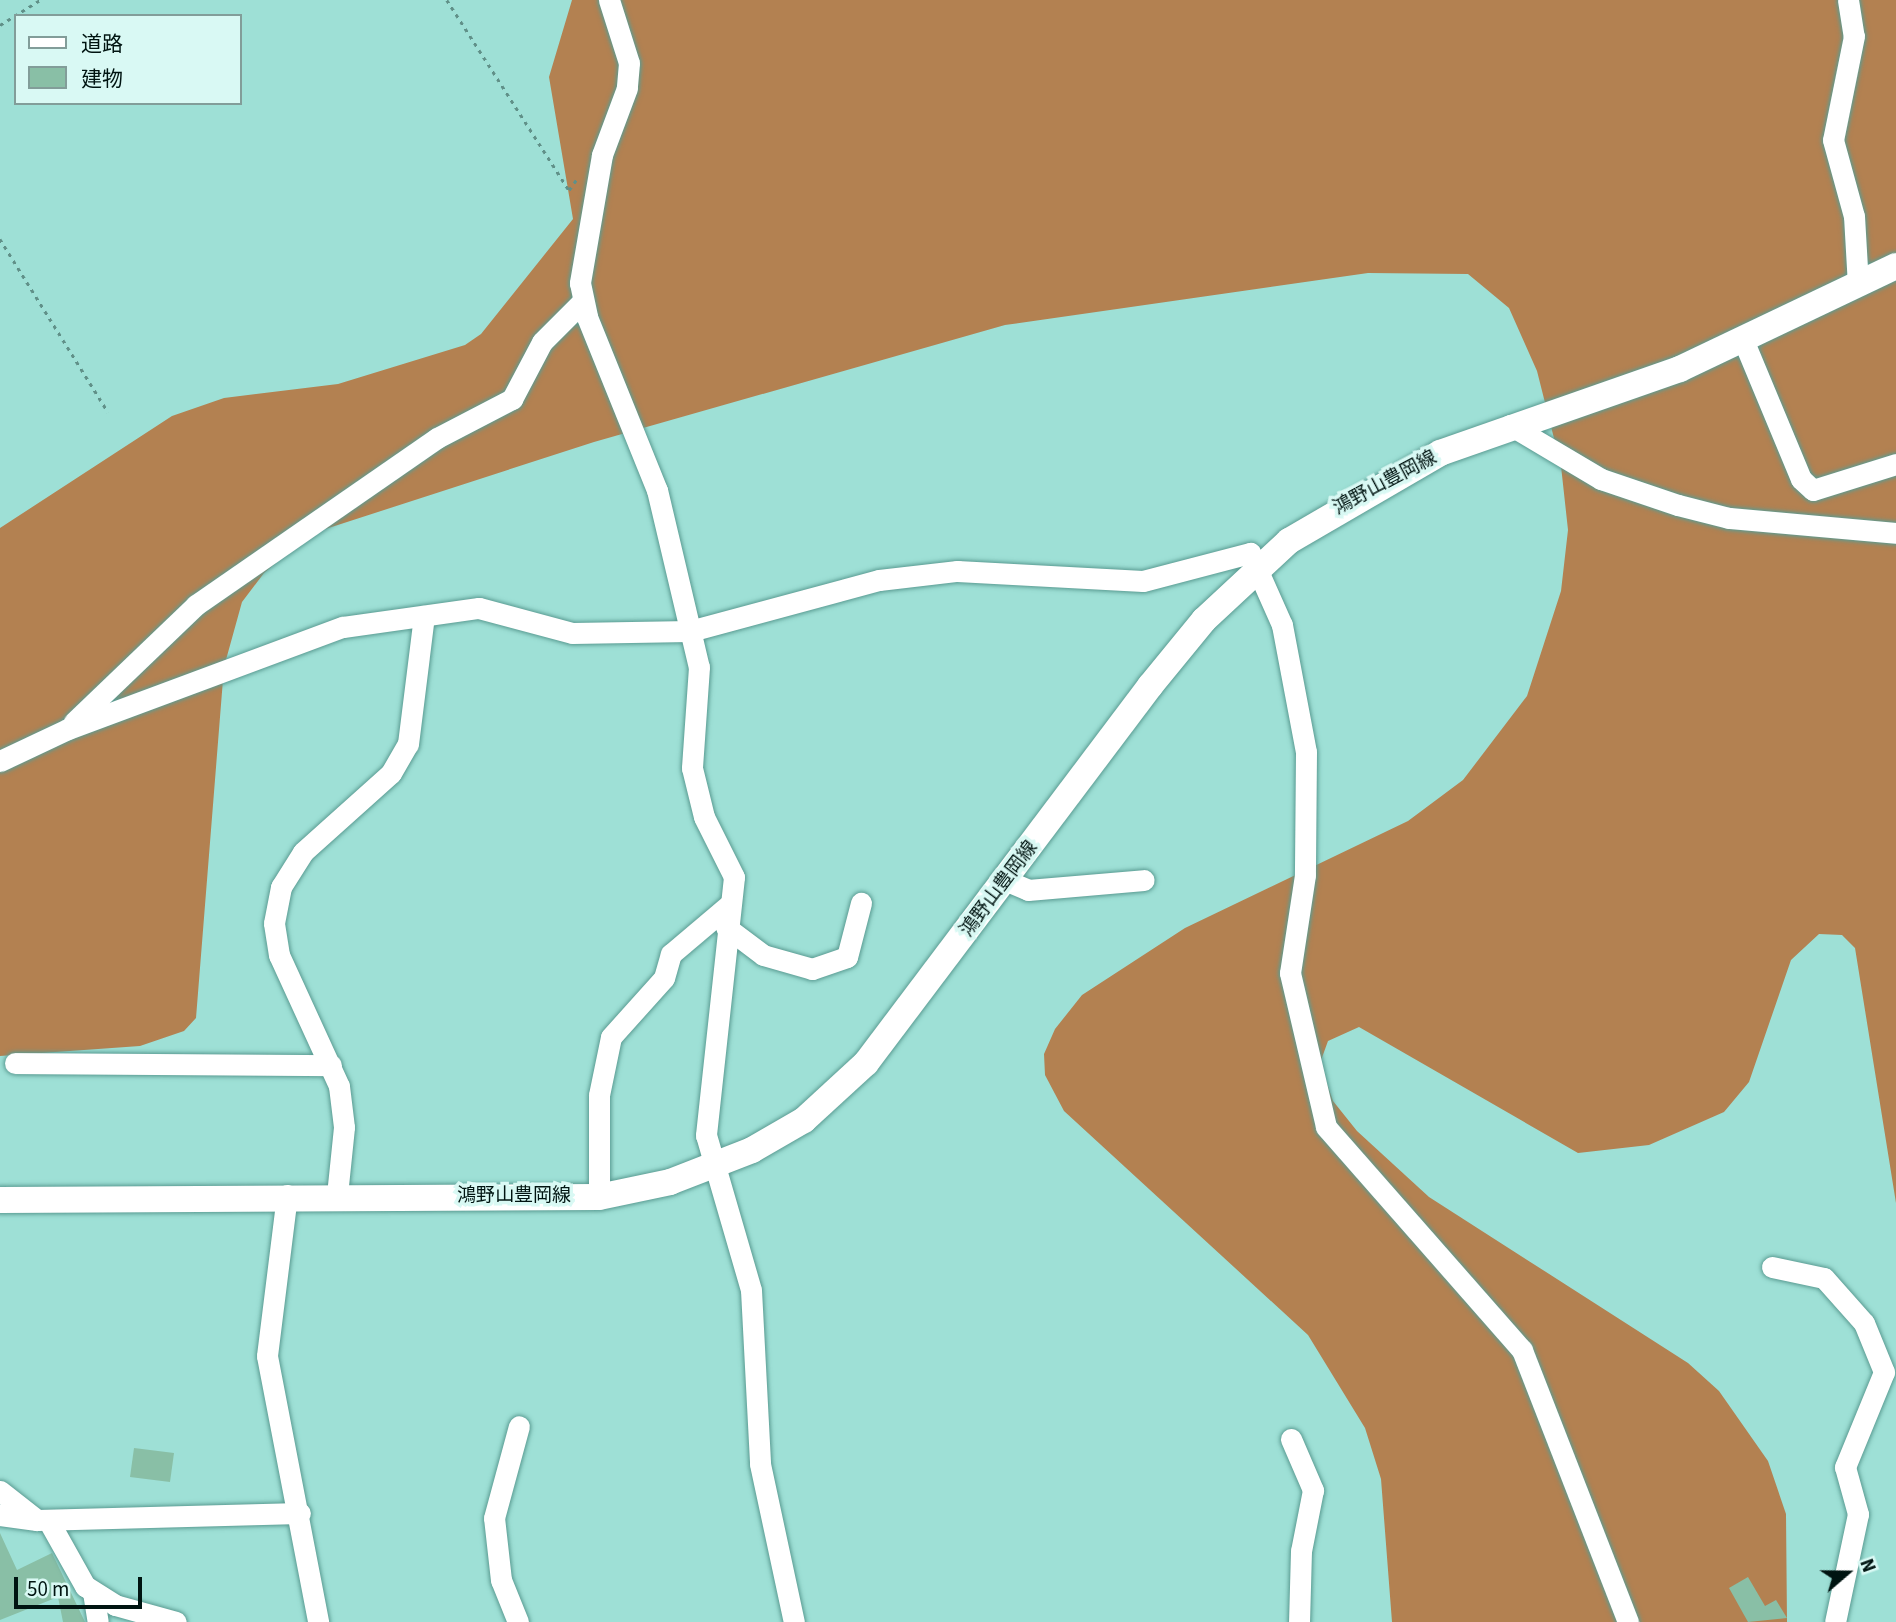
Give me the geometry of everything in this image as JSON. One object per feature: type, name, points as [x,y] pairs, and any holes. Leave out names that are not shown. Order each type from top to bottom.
[{"type":"main road","name":"鴻野山豊岡線","points":[[0,1200],[287,1195],[599,1197],[715,1168],[804,1120],[854,1076],[1150,686],[1204,620],[1260,565],[1363,494],[1510,425],[1744,342],[1896,265]]},
{"type":"street","points":[[609,0],[629,63],[602,155],[580,268],[583,301],[657,490],[699,667],[692,768],[704,817],[734,877],[706,1100],[715,1168],[751,1290],[760,1464],[794,1622]]},
{"type":"street","points":[[1849,0],[1854,36],[1833,139],[1854,215],[1858,285]]},
{"type":"street","points":[[68,729],[196,604],[437,438],[512,399],[542,342],[583,301]]},
{"type":"street","points":[[1744,342],[1801,479],[1813,490],[1896,464]]},
{"type":"street","points":[[1510,425],[1601,478],[1678,505],[1729,518],[1896,533]]},
{"type":"street","points":[[0,761],[68,729],[343,626],[479,608],[572,632],[690,631],[879,580],[957,571],[1143,581],[1181,576],[1243,553],[1260,565],[1282,625],[1306,752],[1305,875],[1290,973],[1326,1127],[1522,1350],[1628,1622]]},
{"type":"street","points":[[337,1195],[344,1127],[331,1065],[279,955],[274,923],[281,887],[303,852],[391,773],[408,744],[424,616]]},
{"type":"street","points":[[1005,880],[1028,890],[1144,880]]},
{"type":"street","points":[[726,927],[763,955],[812,968],[847,957],[861,902]]},
{"type":"street","points":[[599,1197],[599,1095],[611,1037],[664,978],[671,954],[730,904]]},
{"type":"street","points":[[15,1063],[331,1065]]},
{"type":"street","points":[[287,1195],[267,1356],[300,1513],[318,1622]]},
{"type":"street","points":[[1772,1267],[1824,1278],[1864,1323],[1884,1372],[1845,1467],[1858,1514],[1835,1622]]},
{"type":"street","points":[[518,1622],[501,1580],[494,1518],[519,1426]]},
{"type":"street","points":[[1291,1438],[1313,1490],[1301,1551],[1299,1622]]},
{"type":"street","points":[[0,1491],[42,1520],[93,1592],[98,1622]]},
{"type":"street","points":[[0,1515],[42,1520],[300,1513]]},
{"type":"street","points":[[93,1592],[176,1622]]},
{"type":"path","points":[[18,14],[40,0]]},
{"type":"path","points":[[447,0],[569,190],[592,156],[602,155]]},
{"type":"path","points":[[0,239],[108,412]]},
{"type":"shaded area","points":[[572,0],[1896,0],[1896,1203],[1855,948],[1842,935],[1819,934],[1791,960],[1749,1082],[1724,1112],[1649,1145],[1578,1153],[1359,1027],[1328,1041],[1320,1063],[1333,1101],[1357,1131],[1429,1197],[1688,1363],[1719,1391],[1768,1461],[1786,1514],[1787,1622],[1392,1622],[1381,1479],[1365,1428],[1308,1335],[1064,1111],[1045,1075],[1044,1054],[1055,1029],[1082,995],[1185,928],[1408,821],[1463,780],[1527,696],[1561,591],[1568,530],[1561,466],[1537,371],[1509,308],[1468,274],[1368,273],[1005,325],[594,442],[310,534],[264,573],[242,602],[224,667],[196,1018],[184,1031],[140,1046],[0,1056],[0,528],[172,416],[224,398],[338,384],[465,345],[481,334],[573,219],[549,77]]},
{"type":"building","points":[[134,1448],[174,1453],[170,1482],[130,1477]]},
{"type":"building","points":[[0,1533],[17,1570],[52,1553],[85,1622],[63,1622],[58,1597],[0,1620]]},
{"type":"building","points":[[1748,1577],[1765,1606],[1776,1600],[1787,1618],[1748,1622],[1729,1588]]}]
